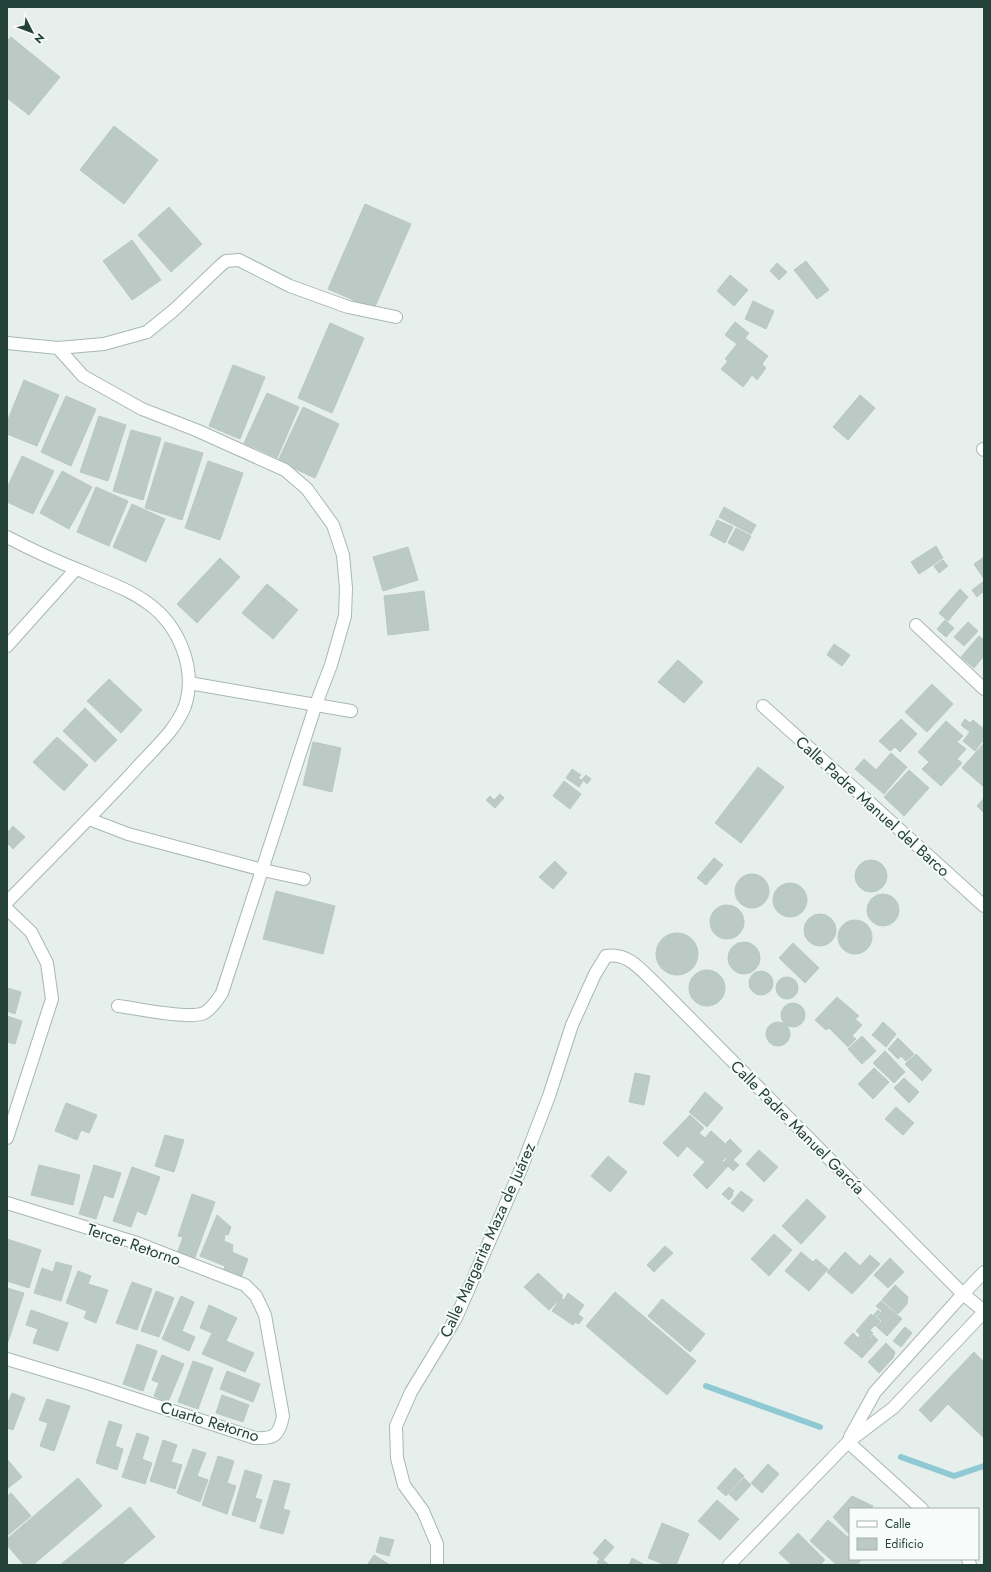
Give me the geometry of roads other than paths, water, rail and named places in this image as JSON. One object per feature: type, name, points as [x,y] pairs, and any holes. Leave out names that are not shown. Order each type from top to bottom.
[{"type":"street","points":[[7,343],[58,348],[104,344],[147,332],[174,310],[220,266],[226,261],[233,260],[244,262],[290,286],[348,306],[396,317]]},
{"type":"street","points":[[58,348],[83,376],[142,409],[196,430],[285,470],[307,489],[333,525],[343,555],[346,588],[345,616],[331,665],[316,704],[222,993],[210,1009],[203,1014],[189,1016],[118,1006]]},
{"type":"street","points":[[7,537],[76,569],[129,591],[150,605],[171,626],[183,649],[190,683],[184,706],[168,736],[7,902]]},
{"type":"street","points":[[7,646],[76,569]]},
{"type":"street","points":[[916,625],[984,689]]},
{"type":"street","points":[[190,683],[351,711]]},
{"type":"street","name":"Calle Padre Manuel del Barco","points":[[763,706],[984,906]]},
{"type":"street","points":[[89,819],[128,834],[262,870],[304,879]]},
{"type":"street","points":[[7,909],[31,932],[47,963],[52,999],[7,1138]]},
{"type":"street","name":"Calle Padre Manuel García","points":[[606,956],[624,956],[656,984],[963,1294],[984,1312]]},
{"type":"street","name":"Calle Margarita Maza de Juárez","points":[[437,1565],[437,1544],[422,1511],[404,1485],[397,1458],[396,1426],[410,1392],[456,1318],[521,1169],[549,1096],[572,1025],[595,974],[606,956]]},
{"type":"street","name":"Tercer Retorno","points":[[7,1203],[137,1243],[234,1280],[245,1285],[256,1296]]},
{"type":"street","points":[[848,1442],[875,1392],[984,1272]]},
{"type":"street","name":"Cuarto Retorno","points":[[7,1359],[90,1384],[255,1438],[268,1438],[276,1434],[281,1426],[283,1416],[265,1315],[256,1296]]},
{"type":"street","points":[[729,1565],[848,1442],[893,1408],[984,1312]]},
{"type":"street","points":[[848,1442],[921,1508]]},
{"type":"waterway","points":[[706,1386],[820,1427]]},
{"type":"waterway","points":[[901,1457],[954,1476],[984,1466]]}]
